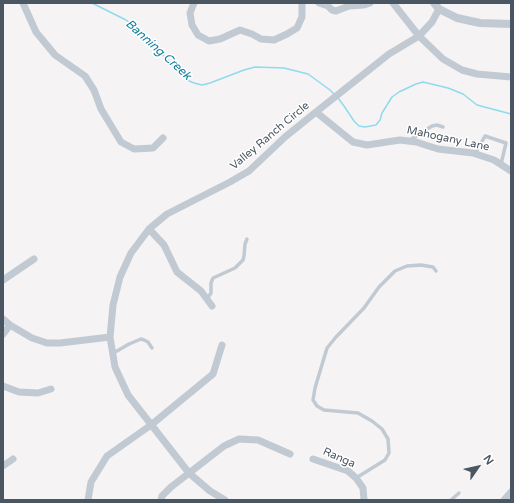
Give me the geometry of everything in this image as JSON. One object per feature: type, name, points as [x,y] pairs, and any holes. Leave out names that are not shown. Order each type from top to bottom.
[{"type":"street","points":[[23,3],[36,32],[55,55],[85,76],[94,90],[101,109],[121,142],[134,149],[153,148],[163,138]]},
{"type":"street","points":[[194,3],[190,13],[192,25],[198,35],[209,41],[220,39],[240,30],[261,39],[274,40],[297,28],[302,17],[302,3]]},
{"type":"street","points":[[319,3],[336,11],[349,6],[370,3]]},
{"type":"street","points":[[393,3],[419,36],[443,59],[462,70],[477,74],[511,77]]},
{"type":"street","points":[[437,6],[457,18],[480,23],[511,24]]},
{"type":"street","name":"Valley Ranch Circle","points":[[225,500],[210,492],[189,473],[128,395],[115,366],[110,337],[113,305],[120,277],[131,253],[150,229],[167,214],[249,171],[285,137],[389,54],[419,36],[432,22],[437,6]]},
{"type":"street","name":"Mahogany Lane","points":[[316,112],[353,142],[366,145],[400,140],[416,142],[438,149],[475,154],[494,160],[511,171]]},
{"type":"street","points":[[150,229],[164,245],[177,272],[201,291],[212,306]]},
{"type":"street","points":[[3,280],[34,259]]},
{"type":"street","points":[[3,318],[10,325],[32,338],[47,342],[60,343],[110,337]]},
{"type":"street","points":[[3,334],[10,325]]},
{"type":"street","points":[[88,500],[91,482],[108,456],[151,425],[213,374],[222,345]]},
{"type":"street","points":[[3,386],[19,392],[38,393],[51,389]]},
{"type":"street","points":[[161,500],[162,496],[170,487],[224,446],[240,439],[258,440],[290,454]]},
{"type":"street","points":[[3,466],[13,459]]},
{"type":"street","name":"Ranga","points":[[313,459],[348,472],[356,478],[363,488],[364,500]]},
{"type":"street","points":[[504,500],[511,492]]},
{"type":"lane","points":[[409,141],[432,126],[437,125],[443,127]]},
{"type":"lane","points":[[475,154],[485,136],[506,143],[501,164]]},
{"type":"lane","points":[[207,299],[211,293],[212,278],[235,268],[243,260],[247,240]]},
{"type":"lane","points":[[356,478],[385,460],[389,453],[388,439],[382,429],[358,413],[324,410],[316,406],[313,400],[315,388],[327,348],[364,308],[379,287],[395,271],[407,266],[421,265],[433,268],[436,272]]},
{"type":"lane","points":[[113,352],[141,339],[148,342],[152,348]]},
{"type":"lane","points":[[451,500],[459,493]]},
{"type":"waterway","name":"Banning Creek","points":[[92,3],[126,20],[139,30],[187,80],[194,83],[202,85],[210,83],[255,67],[284,68],[308,74],[334,94]]},
{"type":"waterway","name":"Banning Creek","points":[[338,98],[354,121],[359,126],[365,127],[376,125],[392,97],[399,92],[423,82],[448,88],[463,94],[477,105],[511,114]]}]
